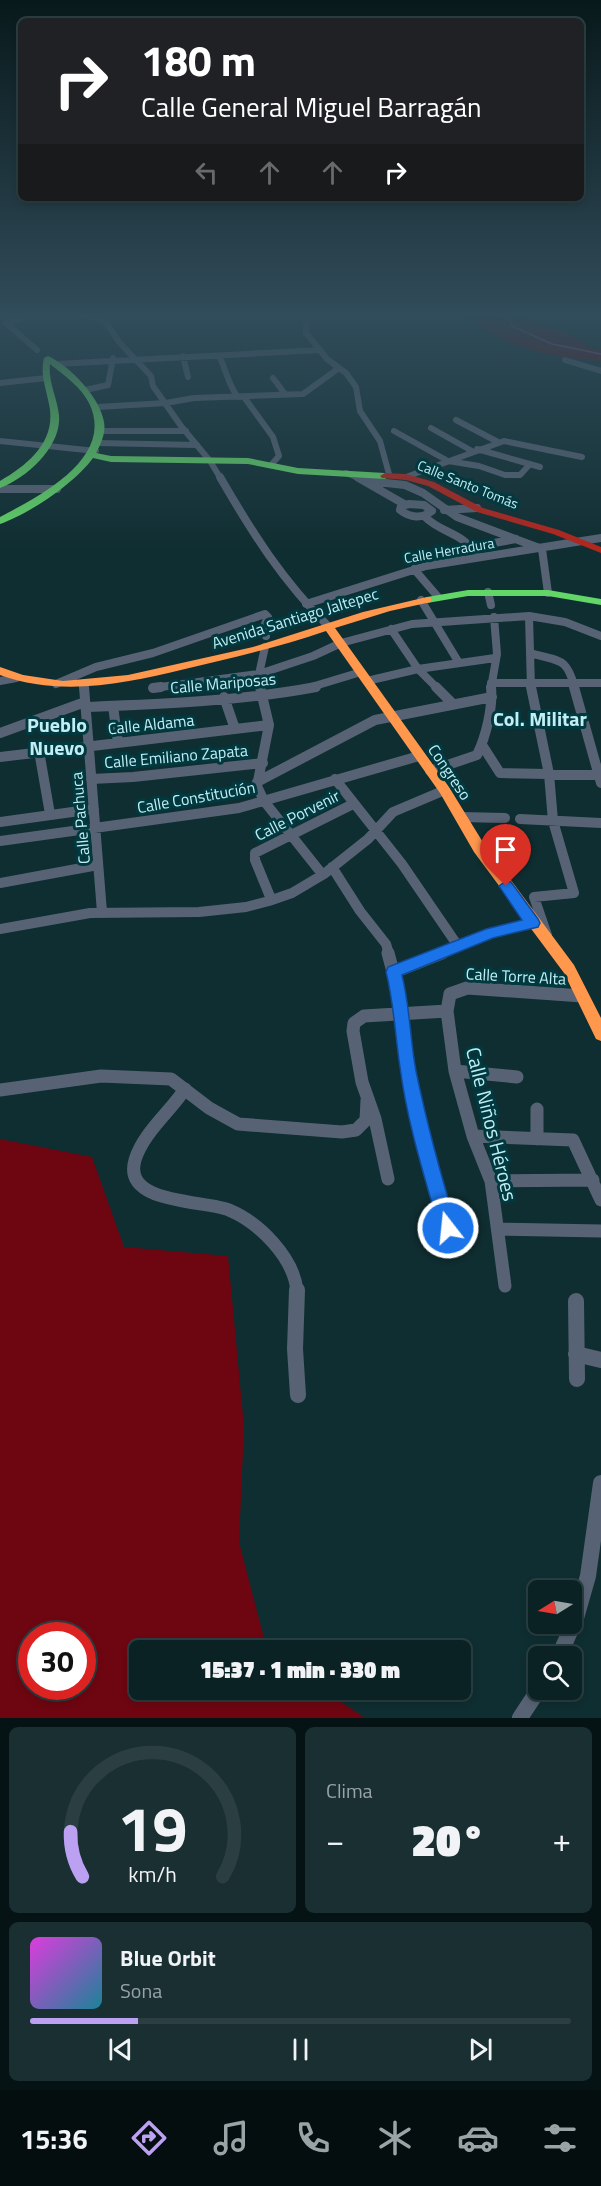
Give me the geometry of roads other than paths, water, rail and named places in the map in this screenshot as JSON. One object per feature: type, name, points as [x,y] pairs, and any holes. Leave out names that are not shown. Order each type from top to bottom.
[{"type":"street","points":[[1,485],[20,473],[47,444],[54,432],[56,419],[50,393]]},
{"type":"street","points":[[87,393],[97,407],[97,445]]},
{"type":"street","points":[[158,393],[210,461],[261,546],[306,604],[328,627]]},
{"type":"street","points":[[237,393],[273,436],[279,456],[271,465]]},
{"type":"street","points":[[97,407],[166,403],[194,398],[303,393]]},
{"type":"street","points":[[358,393],[360,411],[380,441],[389,474]]},
{"type":"street","points":[[456,420],[498,442]]},
{"type":"street","points":[[432,428],[475,450],[540,466]]},
{"type":"street","points":[[394,430],[448,461],[479,466],[514,476],[520,475],[530,464]]},
{"type":"street","points":[[0,521],[57,489],[97,445],[186,431]]},
{"type":"street","points":[[0,441],[47,444],[197,445]]},
{"type":"street","points":[[406,477],[498,442],[512,442],[582,457]]},
{"type":"street","name":"Calle Santo Tomás","points":[[97,445],[111,459],[260,462],[298,471],[389,474],[406,477],[431,484],[477,508],[506,519],[585,542],[601,550]]},
{"type":"street","points":[[346,473],[368,481],[405,504],[424,505],[432,511]]},
{"type":"street","points":[[368,481],[405,485],[423,493],[447,510],[473,524],[542,549],[548,593]]},
{"type":"street","points":[[1,485],[57,489]]},
{"type":"street","points":[[405,504],[400,506],[402,513],[413,517],[424,516],[432,511],[477,508]]},
{"type":"street","points":[[424,516],[436,525],[463,537],[478,557]]},
{"type":"street","name":"Calle Herradura","points":[[306,604],[414,569],[601,538]]},
{"type":"street","points":[[472,547],[518,539]]},
{"type":"street","points":[[414,569],[438,597]]},
{"type":"street","name":"Avenida Santiago Jaltepec","points":[[0,671],[16,678],[56,684],[151,682],[266,642],[421,600],[438,597],[489,598],[548,593],[601,602]]},
{"type":"street","points":[[421,600],[459,663]]},
{"type":"street","points":[[56,684],[96,667],[153,653],[249,618],[265,614],[268,617],[264,627],[266,642],[259,674],[260,694],[269,725],[263,763],[257,782],[264,801],[327,870],[386,945],[400,998],[408,1068],[423,1140],[448,1228]]},
{"type":"street","points":[[529,616],[530,682],[549,774],[553,820],[574,893],[534,897],[551,946]]},
{"type":"street","points":[[155,704],[151,682],[259,674],[313,657],[341,643],[391,629],[434,621],[529,616],[565,622],[601,636]]},
{"type":"street","points":[[430,771],[477,755],[482,745],[492,697],[491,683],[498,642],[494,617]]},
{"type":"street","name":"Congreso","points":[[328,627],[445,790],[479,848],[569,969],[601,1034]]},
{"type":"street","points":[[391,629],[418,669],[453,704]]},
{"type":"street","points":[[482,745],[500,773],[600,778],[567,665],[530,653]]},
{"type":"street","name":"Calle Mariposas","points":[[0,733],[86,705],[155,704],[260,694],[495,658]]},
{"type":"street","points":[[0,681],[16,678]]},
{"type":"street","points":[[491,683],[601,683]]},
{"type":"street","name":"Calle Pachuca","points":[[84,685],[102,912]]},
{"type":"street","points":[[224,697],[235,729]]},
{"type":"street","points":[[257,782],[375,720],[492,697]]},
{"type":"street","points":[[113,706],[118,743]]},
{"type":"street","name":"Calle Aldama","points":[[0,757],[269,725]]},
{"type":"street","points":[[39,751],[50,814]]},
{"type":"street","name":"Calle Constitución","points":[[0,841],[216,812],[264,801],[419,756]]},
{"type":"street","name":"Calle Emiliano Zapata","points":[[92,779],[133,777],[263,763]]},
{"type":"street","points":[[334,779],[402,864],[458,946]]},
{"type":"street","points":[[0,929],[67,916],[102,912],[215,912],[271,899],[292,892],[327,870],[376,832],[387,816],[445,790]]},
{"type":"street","name":"Calle Porvenir","points":[[271,899],[255,860],[255,853],[353,804]]},
{"type":"street","points":[[0,822],[94,809]]},
{"type":"street","points":[[461,817],[505,818]]},
{"type":"street","points":[[520,819],[601,823]]},
{"type":"street","points":[[0,883],[98,865]]},
{"type":"street","points":[[393,972],[491,933],[533,923]]},
{"type":"street","name":"Calle Torre Alta","points":[[450,994],[467,988],[582,996]]},
{"type":"street","name":"Calle Niños Héroes","points":[[450,994],[447,1011],[455,1071],[473,1136],[491,1181],[505,1286]]},
{"type":"street","points":[[388,1179],[375,1119],[367,1100],[353,1031],[354,1023],[364,1016],[447,1011]]},
{"type":"street","points":[[455,1071],[516,1077]]},
{"type":"street","points":[[0,1090],[101,1076],[171,1079],[209,1108],[238,1124],[342,1132],[356,1130],[366,1120],[367,1100]]},
{"type":"street","points":[[185,1089],[175,1106],[144,1142],[134,1162],[136,1177],[144,1190],[165,1197],[204,1202],[230,1210],[255,1224],[290,1266],[299,1290],[296,1348],[298,1395]]},
{"type":"street","points":[[537,1109],[537,1139]]},
{"type":"street","points":[[473,1136],[573,1140],[601,1200]]},
{"type":"street","points":[[491,1181],[593,1180]]},
{"type":"street","points":[[498,1229],[601,1231]]},
{"type":"street","points":[[576,1301],[577,1379]]},
{"type":"street","points":[[576,1354],[601,1360]]},
{"type":"street","points":[[563,1646],[576,1618],[588,1576],[601,1483]]},
{"type":"street","points":[[520,1718],[532,1700]]},
{"type":"district","name":"Col. Militar","points":[[540,718]]},
{"type":"district","name":"Pueblo Nuevo","points":[[57,736]]}]
